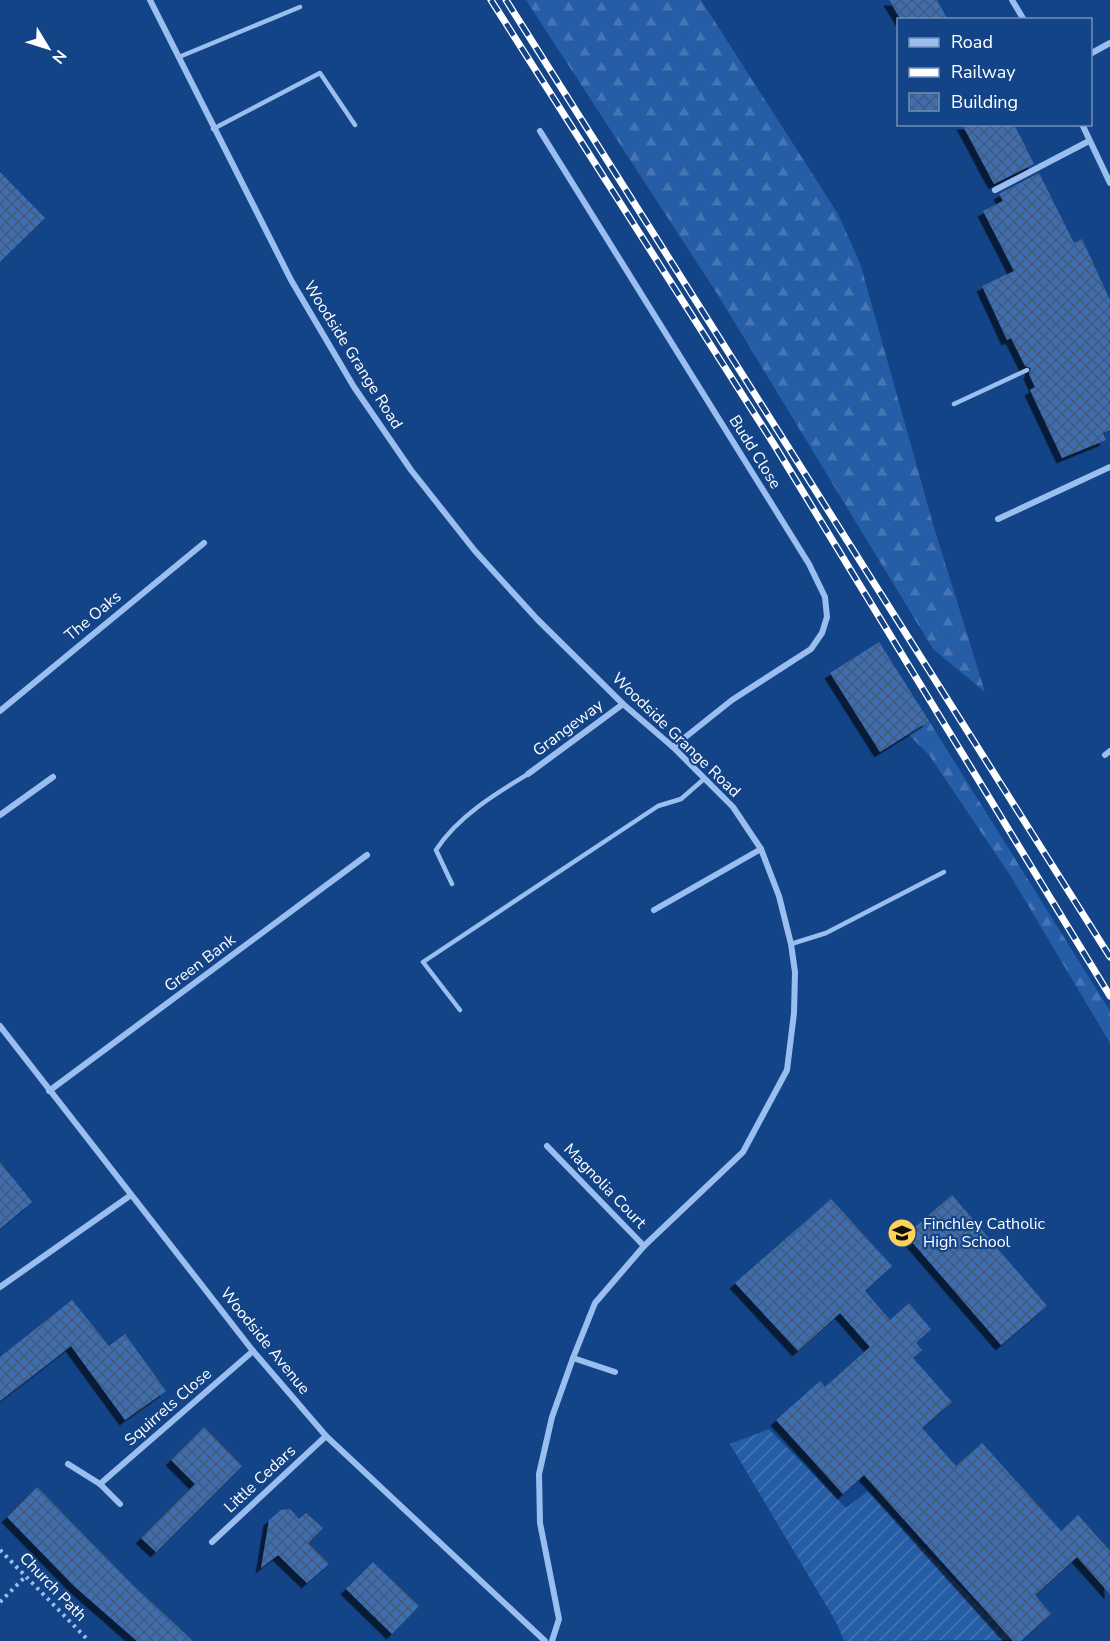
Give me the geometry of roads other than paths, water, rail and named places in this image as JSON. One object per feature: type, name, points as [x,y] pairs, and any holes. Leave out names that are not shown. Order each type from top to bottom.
[{"type":"street","name":"Woodside Grange Road","points":[[150,0],[291,280],[354,387],[411,470],[476,551],[529,610],[623,704],[673,747],[733,807],[761,849],[779,896],[791,944],[795,972],[794,1013],[787,1070],[743,1152],[644,1246],[595,1304],[552,1418],[539,1474],[540,1523],[559,1619],[552,1641]]},
{"type":"street","points":[[1012,0],[1023,18]]},
{"type":"street","points":[[1092,53],[1110,43]]},
{"type":"street","points":[[1083,126],[1110,183]]},
{"type":"street","name":"Budd Close","points":[[540,131],[802,554],[825,597],[827,617],[822,633],[811,649],[732,700],[673,747]]},
{"type":"street","points":[[995,190],[1089,141]]},
{"type":"street","points":[[998,519],[1110,467]]},
{"type":"street","name":"The Oaks","points":[[0,711],[204,543]]},
{"type":"street","name":"Grangeway","points":[[528,774],[623,704]]},
{"type":"street","points":[[0,815],[52,777]]},
{"type":"street","points":[[654,910],[761,849]]},
{"type":"street","name":"Green Bank","points":[[49,1091],[367,855]]},
{"type":"street","name":"Woodside Avenue","points":[[0,1026],[253,1351],[326,1436],[545,1641]]},
{"type":"street","name":"Magnolia Court","points":[[547,1146],[644,1246]]},
{"type":"street","points":[[0,1287],[131,1195]]},
{"type":"street","name":"Squirrels Close","points":[[100,1484],[253,1351]]},
{"type":"street","points":[[573,1358],[615,1372]]},
{"type":"street","name":"Little Cedars","points":[[212,1542],[326,1436]]},
{"type":"street","points":[[68,1464],[100,1484],[120,1504]]},
{"type":"lane","points":[[178,57],[300,7]]},
{"type":"lane","points":[[213,129],[320,73],[355,125]]},
{"type":"lane","points":[[954,404],[1027,370]]},
{"type":"lane","points":[[452,884],[436,850],[448,831],[528,774]]},
{"type":"lane","points":[[460,1010],[423,962],[657,806],[681,798],[704,779]]},
{"type":"lane","points":[[791,944],[826,933],[944,872]]},
{"type":"railway","points":[[491,0],[775,446],[1110,996]]},
{"type":"railway","points":[[506,0],[1110,957]]},
{"type":"place","name":"Finchley Catholic High School","points":[[902,1233]]}]
